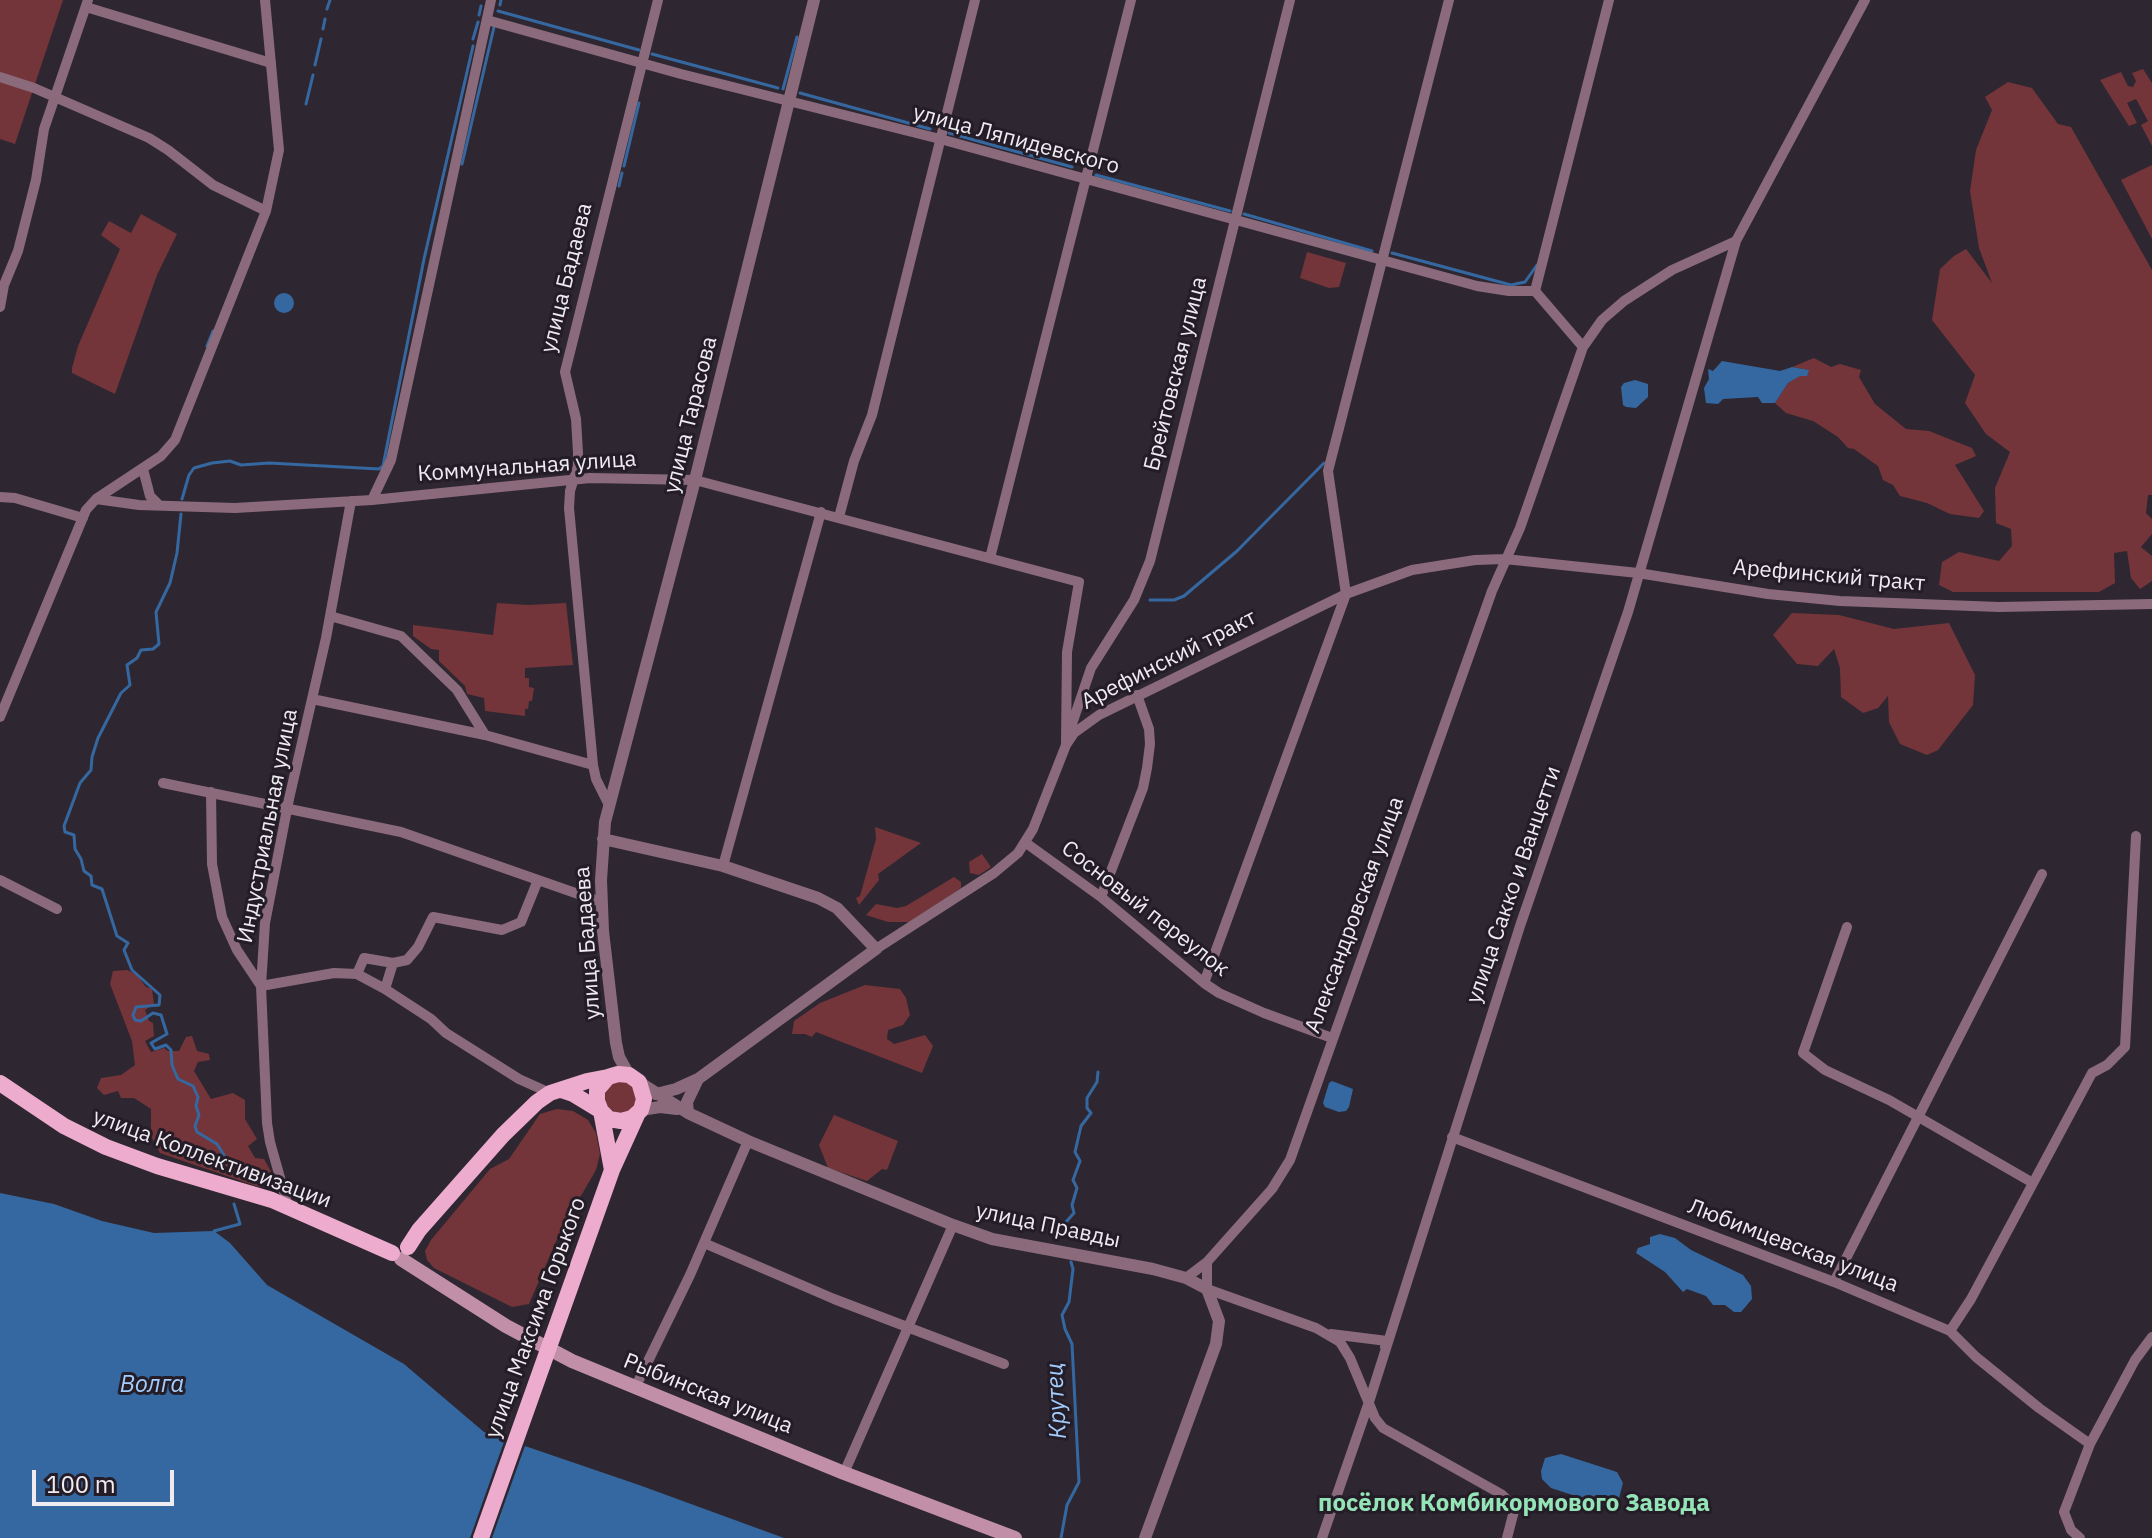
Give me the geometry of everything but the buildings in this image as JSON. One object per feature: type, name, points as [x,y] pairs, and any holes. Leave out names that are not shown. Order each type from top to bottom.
[{"type":"main road","points":[[612,1170],[597,1090],[622,1077]]},
{"type":"main road","points":[[399,1249],[503,1135],[556,1091],[587,1081],[622,1077],[644,1093],[639,1112],[612,1170]]},
{"type":"main road","name":"улица Коллективизации","points":[[0,1083],[51,1118],[106,1147],[288,1206],[372,1243],[399,1249]]},
{"type":"main road","points":[[556,1091],[573,1094],[609,1119],[621,1121],[639,1112]]},
{"type":"main road","name":"улица Максима Горького","points":[[481,1538],[612,1170]]},
{"type":"main road","name":"Рыбинская улица","points":[[399,1249],[533,1343],[844,1473],[1015,1538]]},
{"type":"street","points":[[0,717],[83,518],[96,499],[169,450],[175,440],[266,211],[279,150],[265,0]]},
{"type":"street","points":[[372,500],[391,460],[491,0]]},
{"type":"street","name":"улица Бадаева","points":[[609,805],[596,779],[593,765],[569,508],[578,466],[576,419],[565,372],[658,0]]},
{"type":"street","name":"улица Тарасова","points":[[603,839],[609,805],[695,480],[814,0]]},
{"type":"street","points":[[839,517],[854,461],[872,415],[975,0]]},
{"type":"street","points":[[990,558],[1131,0]]},
{"type":"street","name":"Брейтовская улица","points":[[1066,745],[1091,668],[1134,600],[1150,561],[1290,0]]},
{"type":"street","points":[[1204,983],[1346,594],[1328,471],[1449,0]]},
{"type":"street","points":[[1583,347],[1535,291],[1609,0]]},
{"type":"street","name":"улица Сакко и Ванцетти","points":[[1369,1402],[1521,922],[1611,664],[1736,241],[1865,0]]},
{"type":"street","points":[[0,307],[36,180],[41,138],[87,4],[271,63]]},
{"type":"street","name":"улица Ляпидевского","points":[[487,20],[790,103],[940,139],[1477,286],[1535,291]]},
{"type":"street","points":[[0,77],[34,88],[159,143],[213,185],[266,211]]},
{"type":"street","points":[[1505,559],[1520,528],[1583,347],[1602,320],[1672,270],[1736,241]]},
{"type":"street","points":[[143,469],[150,496],[158,504]]},
{"type":"street","name":"Коммунальная улица","points":[[96,499],[139,505],[235,508],[372,500],[575,479],[634,477],[695,480],[1079,582],[1067,652],[1066,745]]},
{"type":"street","points":[[0,497],[42,505],[83,518]]},
{"type":"street","name":"Индустриальная улица","points":[[288,1206],[267,1123],[261,986],[265,923],[351,501]]},
{"type":"street","points":[[723,866],[821,512]]},
{"type":"street","name":"Арефинский тракт","points":[[656,1094],[698,1079],[876,949],[994,873],[1026,843],[1066,745],[1074,733],[1099,715],[1346,594],[1424,567],[1505,559],[1638,573],[1768,594],[1840,601],[1999,607],[2152,604]]},
{"type":"street","name":"Александровская улица","points":[[1186,1278],[1207,1262],[1272,1189],[1290,1160],[1505,559]]},
{"type":"street","points":[[330,616],[401,636],[451,683],[485,735]]},
{"type":"street","points":[[1101,897],[1143,788],[1147,768],[1149,729],[1137,695]]},
{"type":"street","points":[[312,699],[485,735],[593,765]]},
{"type":"street","points":[[163,783],[401,832],[601,902]]},
{"type":"street","points":[[211,792],[212,864],[222,917],[237,950],[261,986],[334,973],[357,974],[385,989],[431,1019],[446,1033],[519,1079],[556,1091]]},
{"type":"street","points":[[1950,1331],[1971,1299],[2092,1073],[2107,1065],[2125,1047],[2136,836]]},
{"type":"street","points":[[603,839],[723,866],[818,898],[837,908],[876,949]]},
{"type":"street","name":"улица Бадаева","points":[[603,839],[601,902],[622,1077]]},
{"type":"street","name":"Сосновый переулок","points":[[1026,843],[1101,897],[1219,993],[1332,1038]]},
{"type":"street","points":[[1834,1282],[2042,874]]},
{"type":"street","points":[[0,880],[57,909]]},
{"type":"street","points":[[357,974],[364,958],[393,963],[407,960],[413,955],[433,917],[502,930],[521,922],[538,880]]},
{"type":"street","points":[[1847,927],[1803,1053],[1825,1070],[1889,1100],[2033,1183]]},
{"type":"street","points":[[385,989],[393,963]]},
{"type":"street","name":"улица Правды","points":[[622,1077],[748,1141],[992,1239],[1102,1258],[1186,1278],[1207,1289],[1331,1334],[1387,1341]]},
{"type":"street","points":[[688,1113],[687,1102],[698,1079]]},
{"type":"street","name":"улица Правды","points":[[639,1112],[660,1107],[688,1113]]},
{"type":"street","name":"Любимцевская улица","points":[[1452,1137],[1834,1282],[1950,1331],[2029,1399],[2090,1444]]},
{"type":"street","points":[[635,1388],[704,1243],[748,1141]]},
{"type":"street","points":[[844,1473],[953,1225]]},
{"type":"street","points":[[704,1243],[834,1299],[1004,1364]]},
{"type":"street","points":[[1145,1538],[1216,1344],[1219,1321],[1207,1289],[1207,1262]]},
{"type":"street","points":[[1331,1334],[1350,1358],[1375,1418],[1383,1428],[1501,1494],[1515,1507],[1507,1538]]},
{"type":"street","points":[[2080,1538],[2071,1530],[2064,1512],[2090,1444],[2135,1360],[2152,1337]]},
{"type":"street","points":[[1322,1538],[1369,1402]]},
{"type":"shaded area","points":[[0,0],[63,0],[15,144],[0,139]]},
{"type":"shaded area","points":[[2143,69],[2152,83],[2152,146],[2141,125],[2148,121],[2136,99],[2127,103],[2137,123],[2129,126],[2100,80],[2121,72],[2128,86],[2133,87],[2136,81],[2132,73]]},
{"type":"shaded area","points":[[2008,82],[2032,88],[2058,124],[2071,127],[2152,270],[2152,495],[2148,495],[2146,513],[2152,519],[2152,534],[2141,547],[2152,556],[2152,581],[2140,589],[2131,578],[2127,551],[2114,553],[2115,583],[2099,592],[1953,592],[1939,585],[1942,562],[1959,552],[1999,561],[2012,546],[2011,529],[1996,523],[1995,488],[2010,452],[1986,434],[1965,403],[1975,375],[1932,320],[1940,269],[1954,256],[1966,249],[1992,283],[1979,248],[1970,191],[1976,150],[1992,110],[1985,97]]},
{"type":"shaded area","points":[[2152,165],[2152,239],[2121,180]]},
{"type":"shaded area","points":[[141,214],[177,234],[157,275],[115,394],[72,373],[72,368],[78,346],[120,249],[101,235],[109,221],[131,233]]},
{"type":"shaded area","points":[[1307,252],[1346,263],[1339,287],[1329,288],[1300,278]]},
{"type":"shaded area","points":[[1814,358],[1831,367],[1840,364],[1861,370],[1859,377],[1875,404],[1906,429],[1929,431],[1972,448],[1976,456],[1955,465],[1984,511],[1979,518],[1950,514],[1927,503],[1900,496],[1893,485],[1883,480],[1878,466],[1813,421],[1786,413],[1775,403],[1788,383],[1808,370],[1792,367]]},
{"type":"shaded area","points":[[497,603],[566,603],[573,665],[525,668],[529,687],[534,688],[525,716],[485,711],[484,698],[467,694],[465,686],[439,661],[439,650],[431,649],[413,636],[413,625],[493,635]]},
{"type":"shaded area","points":[[1792,613],[1839,615],[1894,629],[1949,623],[1975,675],[1973,705],[1938,750],[1927,755],[1900,744],[1889,722],[1888,696],[1878,708],[1863,713],[1841,697],[1840,668],[1834,649],[1818,666],[1797,664],[1773,635]]},
{"type":"shaded area","points":[[875,827],[921,843],[878,874],[879,880],[859,905],[856,898],[860,896],[876,839]]},
{"type":"shaded area","points":[[982,854],[991,867],[979,875],[970,873],[969,862]]},
{"type":"shaded area","points":[[954,877],[961,882],[961,888],[912,922],[888,922],[866,915],[876,904],[897,908],[906,906]]},
{"type":"shaded area","points":[[127,970],[152,989],[154,1004],[145,1010],[153,1023],[154,1036],[145,1041],[151,1052],[164,1048],[179,1051],[186,1037],[192,1036],[197,1051],[209,1054],[210,1060],[198,1062],[194,1071],[211,1099],[233,1093],[245,1100],[245,1119],[257,1139],[248,1146],[255,1158],[264,1159],[274,1177],[270,1185],[259,1187],[160,1153],[151,1136],[151,1109],[134,1098],[121,1098],[118,1091],[104,1095],[97,1088],[101,1078],[121,1075],[135,1065],[132,1041],[110,984],[113,971]]},
{"type":"shaded area","points":[[865,985],[900,989],[906,998],[910,1015],[903,1025],[888,1030],[887,1039],[894,1044],[925,1035],[933,1046],[922,1073],[816,1032],[812,1037],[792,1034],[794,1021],[820,1003]]},
{"type":"shaded area","points":[[621,1081],[632,1086],[637,1097],[632,1108],[621,1113],[610,1108],[605,1097],[610,1086]]},
{"type":"shaded area","points":[[557,1109],[573,1111],[588,1120],[596,1133],[600,1154],[596,1170],[561,1230],[529,1304],[512,1307],[434,1268],[427,1260],[425,1251],[490,1169],[509,1159],[540,1114]]},
{"type":"shaded area","points":[[834,1115],[898,1141],[887,1170],[882,1169],[867,1181],[828,1168],[819,1145]]},
{"type":"water","points":[[284,293],[291,296],[294,303],[291,310],[284,313],[277,310],[274,303],[277,296]]},
{"type":"water","points":[[1722,361],[1780,371],[1792,367],[1809,370],[1807,376],[1800,376],[1788,383],[1775,403],[1762,403],[1758,397],[1706,403],[1704,388],[1709,379],[1708,369],[1713,371]]},
{"type":"water","points":[[1635,380],[1648,384],[1648,397],[1636,408],[1626,407],[1623,405],[1621,387]]},
{"type":"water","points":[[1332,1081],[1353,1089],[1346,1111],[1339,1112],[1325,1107],[1323,1103]]},
{"type":"water","name":"Волга","points":[[0,1193],[54,1204],[102,1221],[154,1233],[214,1231],[230,1243],[267,1285],[404,1364],[484,1432],[784,1538],[0,1538]]},
{"type":"water","points":[[1660,1234],[1675,1238],[1691,1250],[1743,1275],[1751,1286],[1752,1299],[1741,1312],[1734,1312],[1725,1305],[1713,1305],[1706,1296],[1687,1289],[1683,1292],[1665,1272],[1636,1253],[1638,1248],[1650,1244],[1650,1237]]},
{"type":"water","points":[[1561,1454],[1617,1472],[1623,1483],[1618,1502],[1609,1507],[1551,1488],[1542,1479],[1541,1471],[1545,1458]]},
{"type":"pier","points":[[506,1436],[526,1443],[492,1538],[470,1538]]},
{"type":"waterway","points":[[327,9],[330,0]]},
{"type":"waterway","points":[[500,5],[501,0]]},
{"type":"waterway","points":[[479,15],[481,6]]},
{"type":"waterway","points":[[498,11],[639,50]]},
{"type":"waterway","points":[[323,29],[325,19]]},
{"type":"waterway","points":[[473,39],[478,22]]},
{"type":"waterway","points":[[462,164],[494,27]]},
{"type":"waterway","points":[[783,89],[797,37]]},
{"type":"waterway","points":[[315,65],[321,39]]},
{"type":"waterway","points":[[182,499],[194,468],[212,463],[230,461],[241,465],[269,463],[379,469],[383,466],[424,259],[473,46]]},
{"type":"waterway","points":[[652,54],[778,88]]},
{"type":"waterway","points":[[306,104],[313,75]]},
{"type":"waterway","points":[[800,93],[930,129]]},
{"type":"waterway","points":[[624,166],[639,103]]},
{"type":"waterway","points":[[949,133],[1072,167]]},
{"type":"waterway","points":[[619,186],[622,173]]},
{"type":"waterway","points":[[1096,175],[1230,211]]},
{"type":"waterway","points":[[1244,214],[1372,251]]},
{"type":"waterway","points":[[1392,253],[1511,285],[1525,282],[1537,265]]},
{"type":"waterway","points":[[207,346],[213,331]]},
{"type":"waterway","points":[[1150,600],[1174,600],[1184,596],[1237,551],[1324,463]]},
{"type":"waterway","points":[[181,514],[170,583],[156,612],[159,644],[153,649],[141,650],[137,658],[127,665],[130,685],[121,693],[98,738],[91,770],[80,783],[64,826],[65,832],[74,835],[75,849],[84,871],[91,876],[92,885],[102,889],[117,936],[128,943],[124,950],[132,970],[160,995],[159,1005],[136,1007],[135,1020],[141,1021],[153,1013],[161,1015],[167,1034],[151,1043],[155,1049],[166,1045],[171,1050],[172,1065],[178,1079],[193,1086],[198,1097],[197,1132],[217,1144],[229,1163]]},
{"type":"waterway","points":[[1058,1239],[1074,1213],[1072,1205],[1077,1188],[1073,1180],[1080,1161],[1075,1152],[1081,1126],[1091,1113],[1087,1108],[1087,1098],[1097,1082],[1098,1072]]},
{"type":"waterway","points":[[213,1235],[214,1231],[240,1224],[234,1204]]},
{"type":"waterway","name":"Крутец","points":[[1061,1538],[1067,1505],[1079,1482],[1072,1344],[1062,1315],[1069,1302],[1071,1262]]},
{"type":"district","name":"посёлок Комбикормового Завода","points":[[1514,1504]]}]
